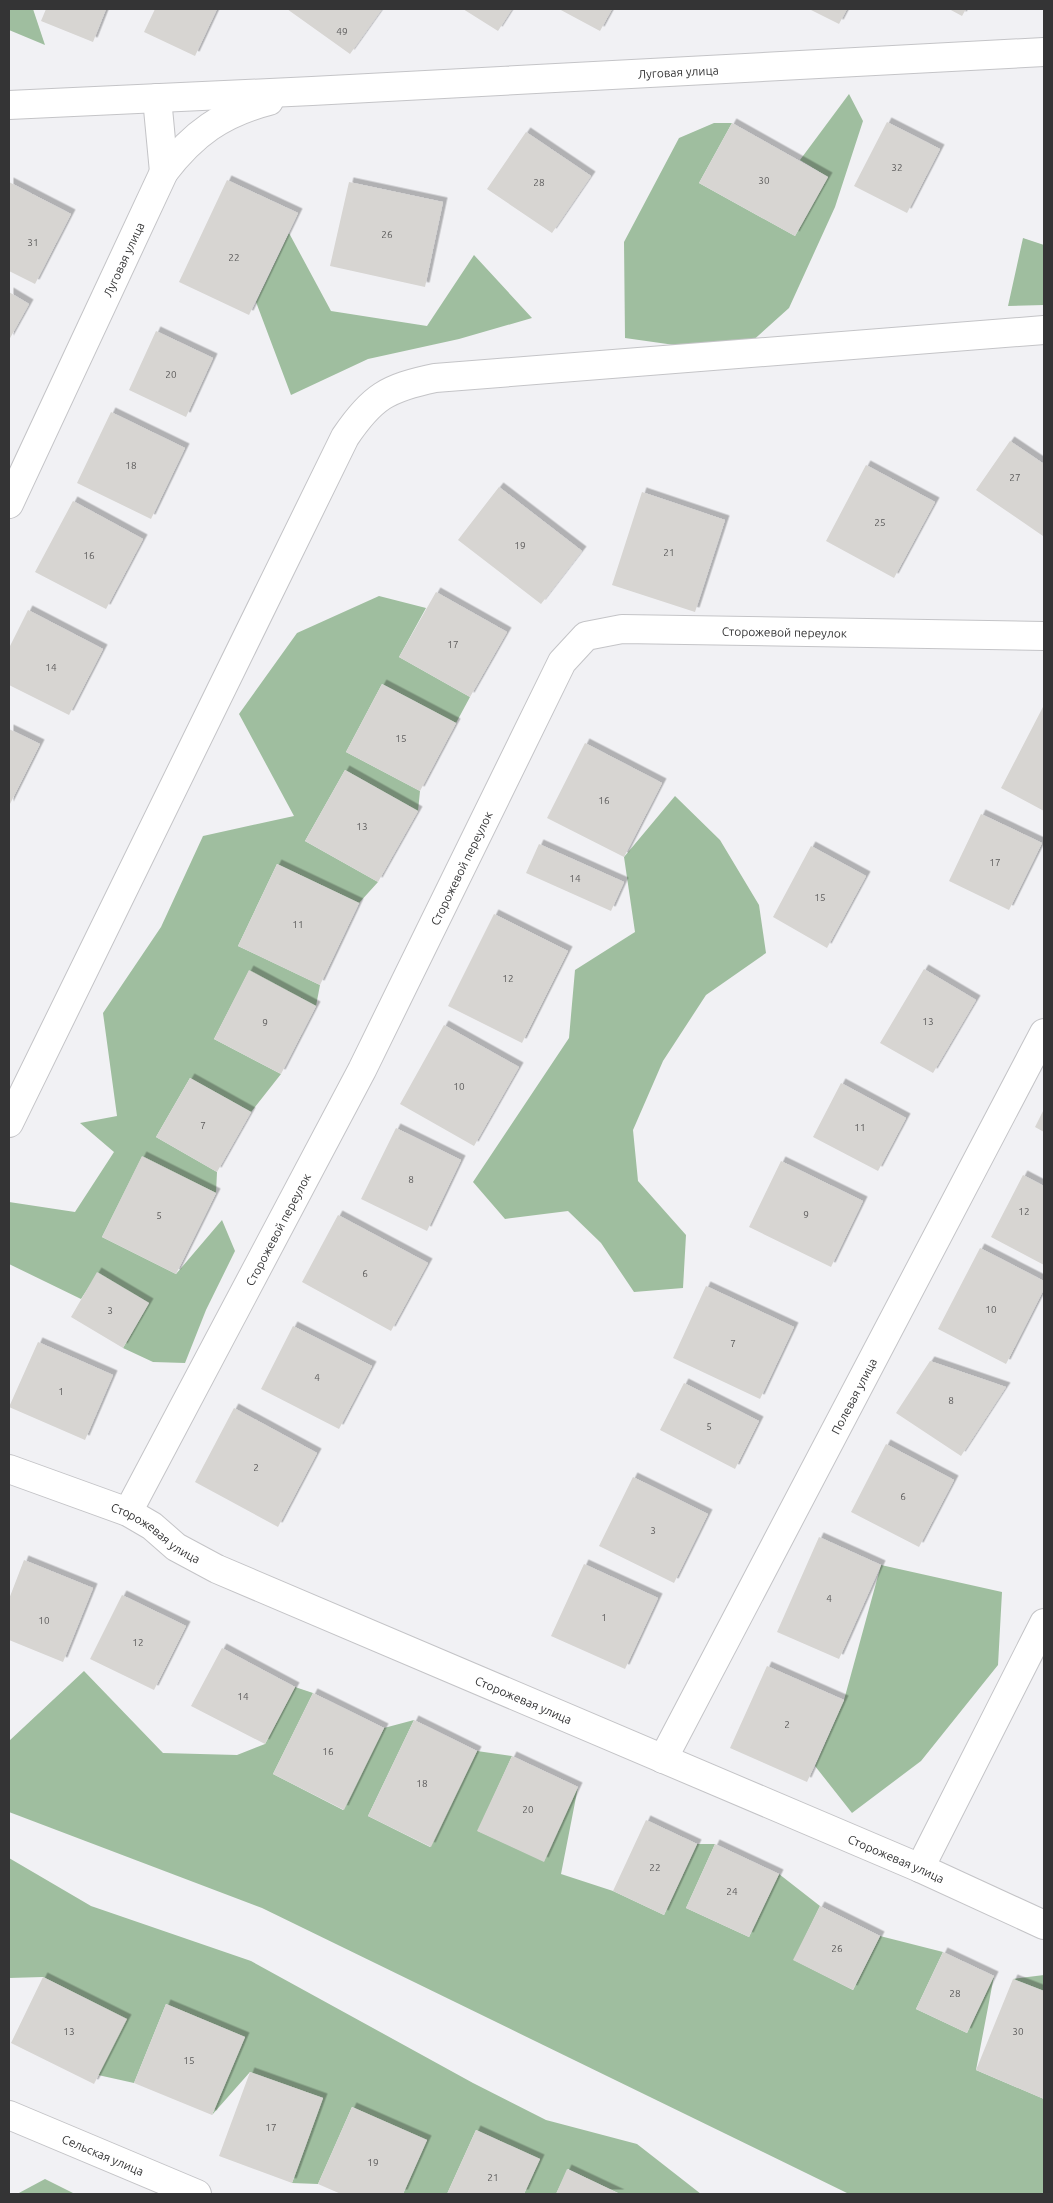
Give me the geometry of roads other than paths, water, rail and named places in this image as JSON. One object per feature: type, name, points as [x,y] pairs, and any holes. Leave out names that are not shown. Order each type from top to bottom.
[{"type":"street","name":"Луговая улица","points":[[9,105],[312,91],[1044,52]]},
{"type":"street","name":"Луговая улица","points":[[9,504],[164,172],[182,149],[210,125],[255,105],[312,91]]},
{"type":"street","points":[[157,98],[164,172]]},
{"type":"street","points":[[9,1123],[345,437],[362,413],[382,395],[408,384],[435,378],[1044,330]]},
{"type":"street","name":"Сторожевой переулок","points":[[128,1512],[362,1070],[562,662],[586,636],[622,629],[1044,636]]},
{"type":"street","name":"Полевая улица","points":[[663,1759],[1044,1033]]},
{"type":"street","name":"Сторожевая улица","points":[[9,1469],[128,1512],[152,1526],[176,1547],[217,1569],[920,1868],[1044,1925]]},
{"type":"street","points":[[920,1868],[1044,1623]]},
{"type":"street","name":"Сельская улица","points":[[9,2115],[197,2194]]}]
